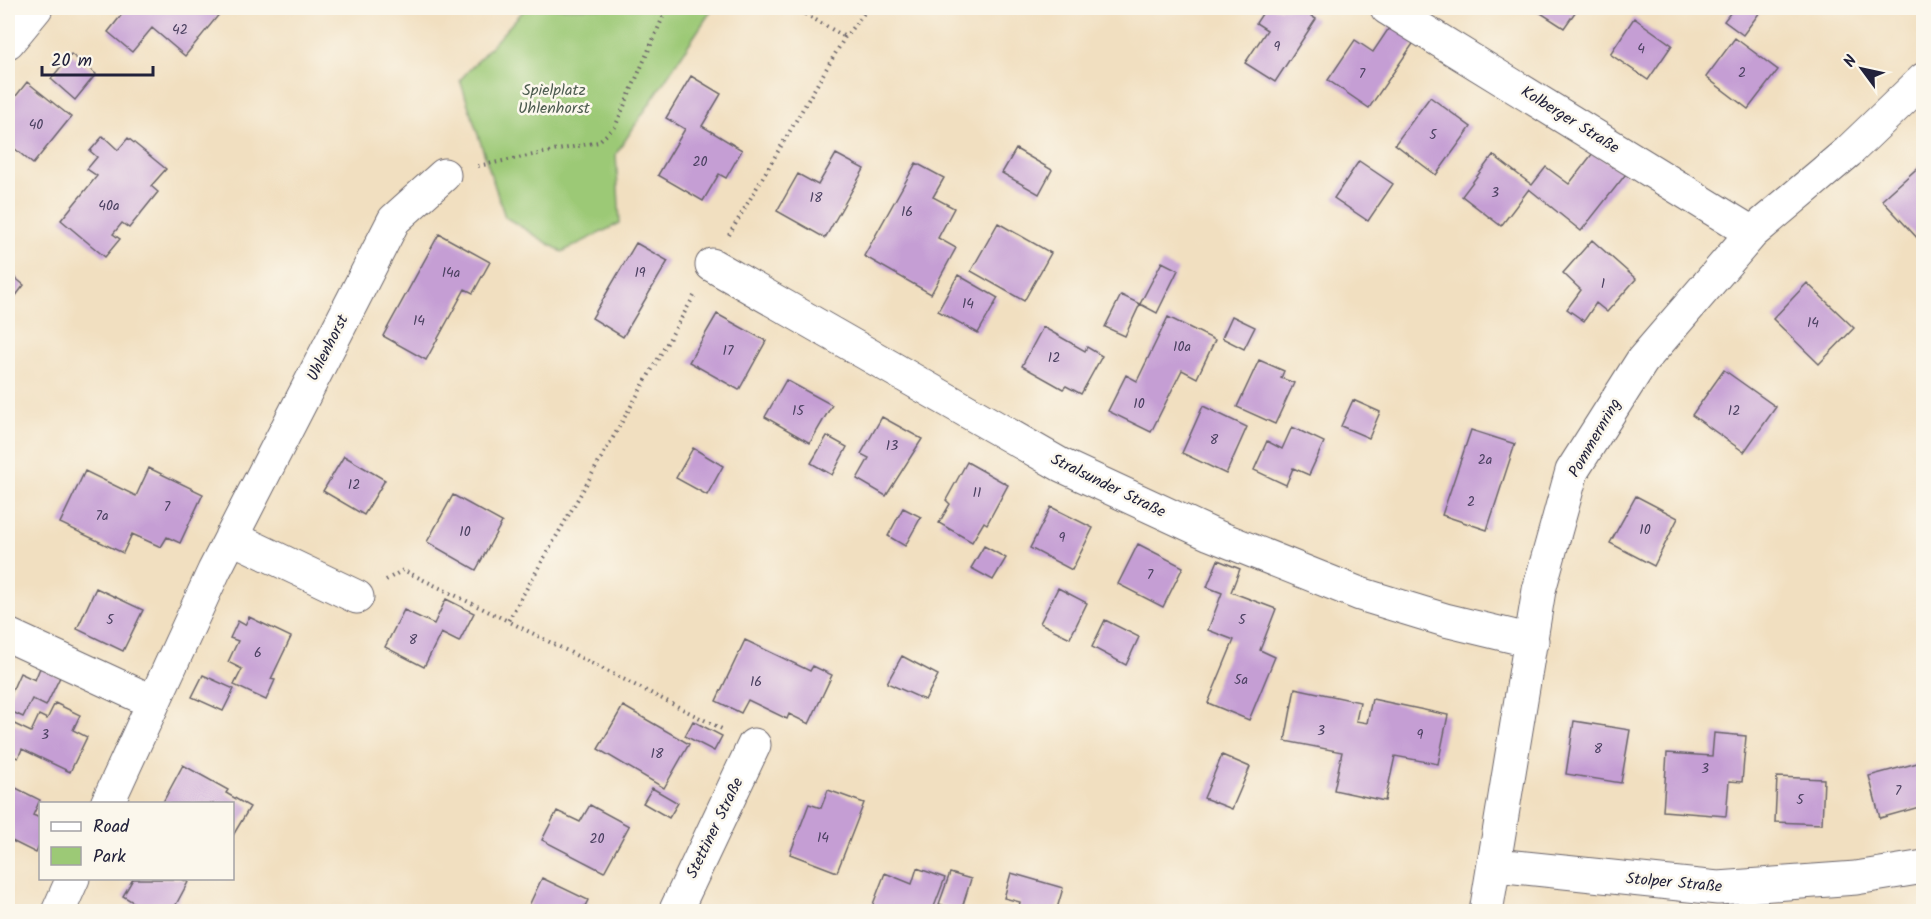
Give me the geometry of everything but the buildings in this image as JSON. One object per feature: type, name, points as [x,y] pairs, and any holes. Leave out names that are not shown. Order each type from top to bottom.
[{"type":"street","points":[[8,42],[36,8]]},
{"type":"street","name":"Kolberger Straße","points":[[1388,8],[1752,233]]},
{"type":"street","name":"Pommernring","points":[[1486,912],[1496,865],[1539,590],[1572,471],[1642,361],[1752,233],[1848,152],[1923,79]]},
{"type":"street","name":"Uhlenhorst","points":[[108,802],[231,537],[394,220],[444,175]]},
{"type":"street","name":"Stralsunder Straße","points":[[712,265],[1061,465],[1210,534],[1360,594],[1444,620],[1532,641]]},
{"type":"street","points":[[231,537],[357,597]]},
{"type":"street","points":[[8,635],[153,702]]},
{"type":"street","name":"Stettiner Straße","points":[[675,912],[754,745]]},
{"type":"street","name":"Stolper Straße","points":[[1496,865],[1718,888],[1856,878],[1923,867]]},
{"type":"street","points":[[58,912],[73,880]]},
{"type":"path","points":[[444,175],[496,161],[598,142],[615,127],[667,8]]},
{"type":"path","points":[[795,8],[845,37]]},
{"type":"path","points":[[508,621],[845,37],[868,8]]},
{"type":"path","points":[[403,570],[754,745]]},
{"type":"green space","name":"Spielplatz Uhlenhorst","points":[[526,8],[713,8],[616,154],[620,223],[562,252],[505,217],[460,80]]}]
